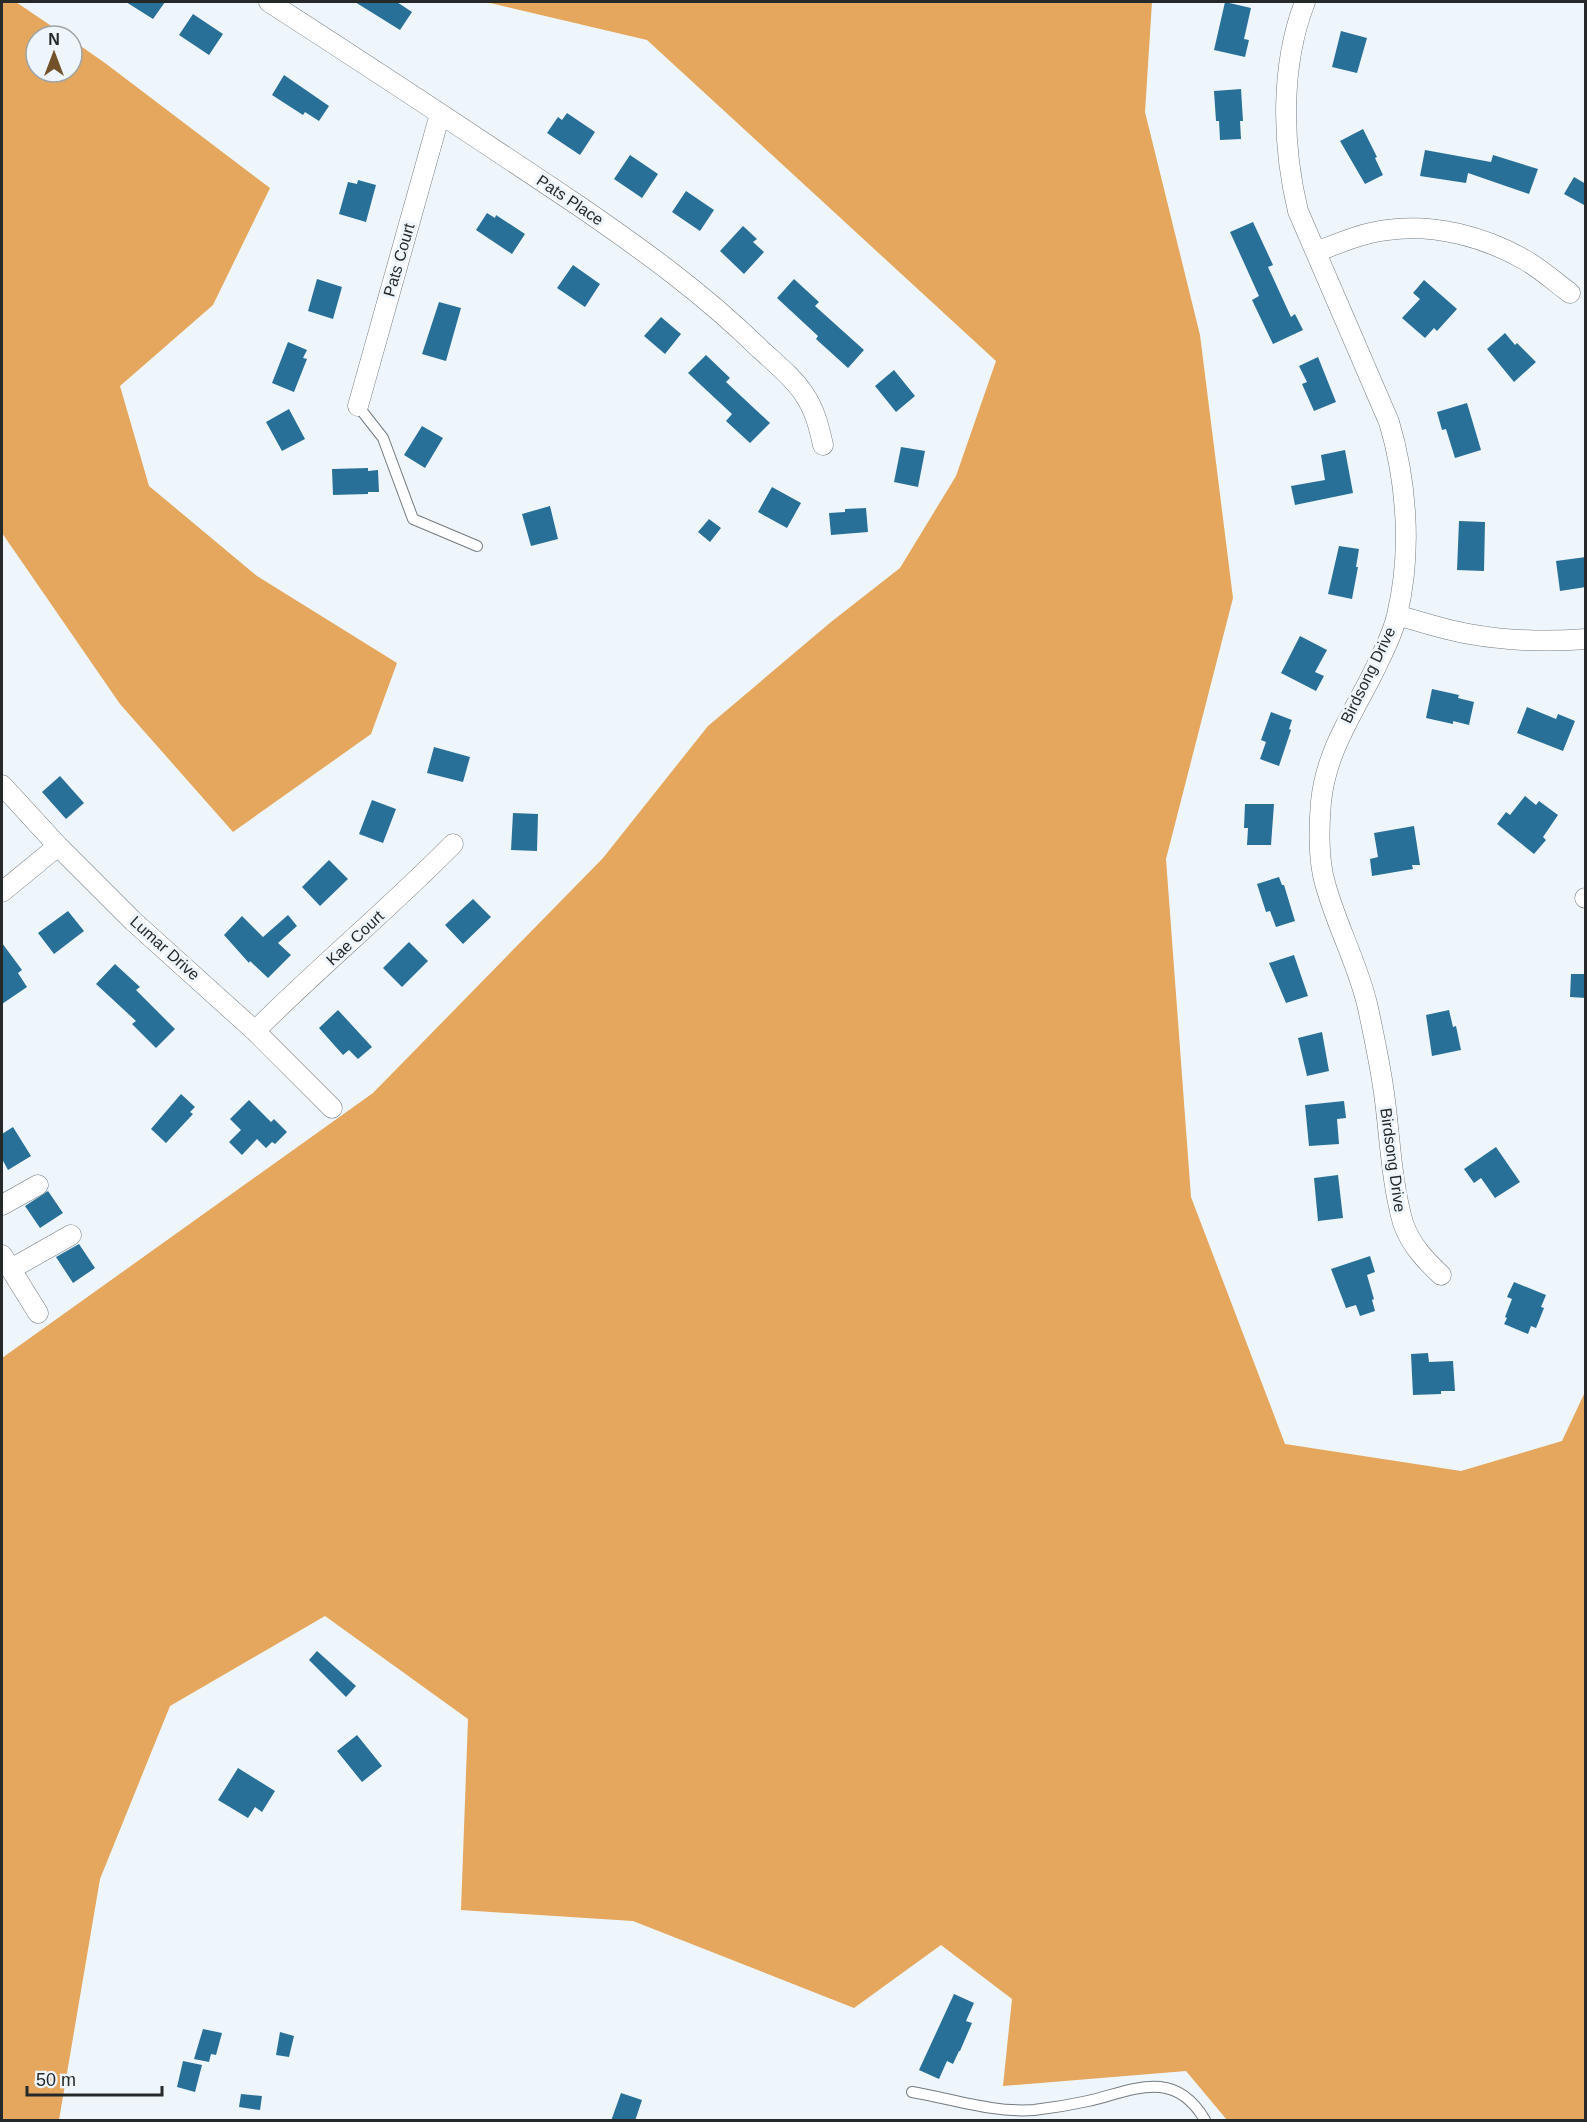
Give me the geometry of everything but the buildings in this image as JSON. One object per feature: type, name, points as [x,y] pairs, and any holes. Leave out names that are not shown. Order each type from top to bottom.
[{"type":"street","name":"Pats Place","points":[[269,2],[497,150],[638,246],[683,280],[782,369],[804,393],[819,423],[824,445]]},
{"type":"street","name":"Birdsong Drive","points":[[1305,2],[1296,26],[1290,62],[1286,104],[1288,163],[1298,211],[1389,422],[1403,485],[1405,552],[1393,630],[1342,728],[1332,752],[1324,782],[1320,839],[1323,875],[1367,1005],[1384,1092],[1388,1136],[1401,1215],[1408,1236],[1417,1250],[1440,1275]]},
{"type":"street","name":"Pats Court","points":[[358,406],[440,114]]},
{"type":"street","points":[[1316,252],[1353,238],[1387,230],[1443,231],[1501,248],[1541,270],[1570,293]]},
{"type":"street","points":[[1397,615],[1467,634],[1498,638],[1534,641],[1586,639]]},
{"type":"street","name":"Lumar Drive","points":[[2,785],[58,846],[159,945],[255,1031],[332,1108]]},
{"type":"street","name":"Kae Court","points":[[255,1031],[453,844]]},
{"type":"street","points":[[2,892],[58,846]]},
{"type":"street","points":[[2,1205],[38,1185]]},
{"type":"street","points":[[38,1313],[4,1258],[71,1235]]},
{"type":"lane","points":[[358,406],[383,438],[412,519],[477,546]]},
{"type":"lane","points":[[912,2092],[990,2109],[1032,2110],[1088,2101],[1137,2089],[1159,2087],[1178,2091],[1189,2099],[1200,2111],[1205,2121]]},
{"type":"shaded area","points":[[2,2],[16,2],[48,24],[24,24],[24,84],[84,84],[84,48],[270,188],[213,305],[120,386],[149,486],[257,576],[397,663],[371,734],[233,832],[120,704],[2,533]]},
{"type":"shaded area","points":[[1152,2],[1145,112],[1200,335],[1233,598],[1166,859],[1191,1197],[1285,1444],[1461,1471],[1562,1441],[1585,1392],[1585,2120],[1227,2120],[1186,2071],[1003,2086],[1012,1999],[941,1945],[854,2008],[633,1921],[461,1910],[468,1719],[325,1616],[170,1706],[100,1879],[59,2120],[2,2120],[2,1358],[373,1093],[603,858],[708,726],[831,622],[900,568],[956,476],[996,361],[647,40],[490,3]]}]
